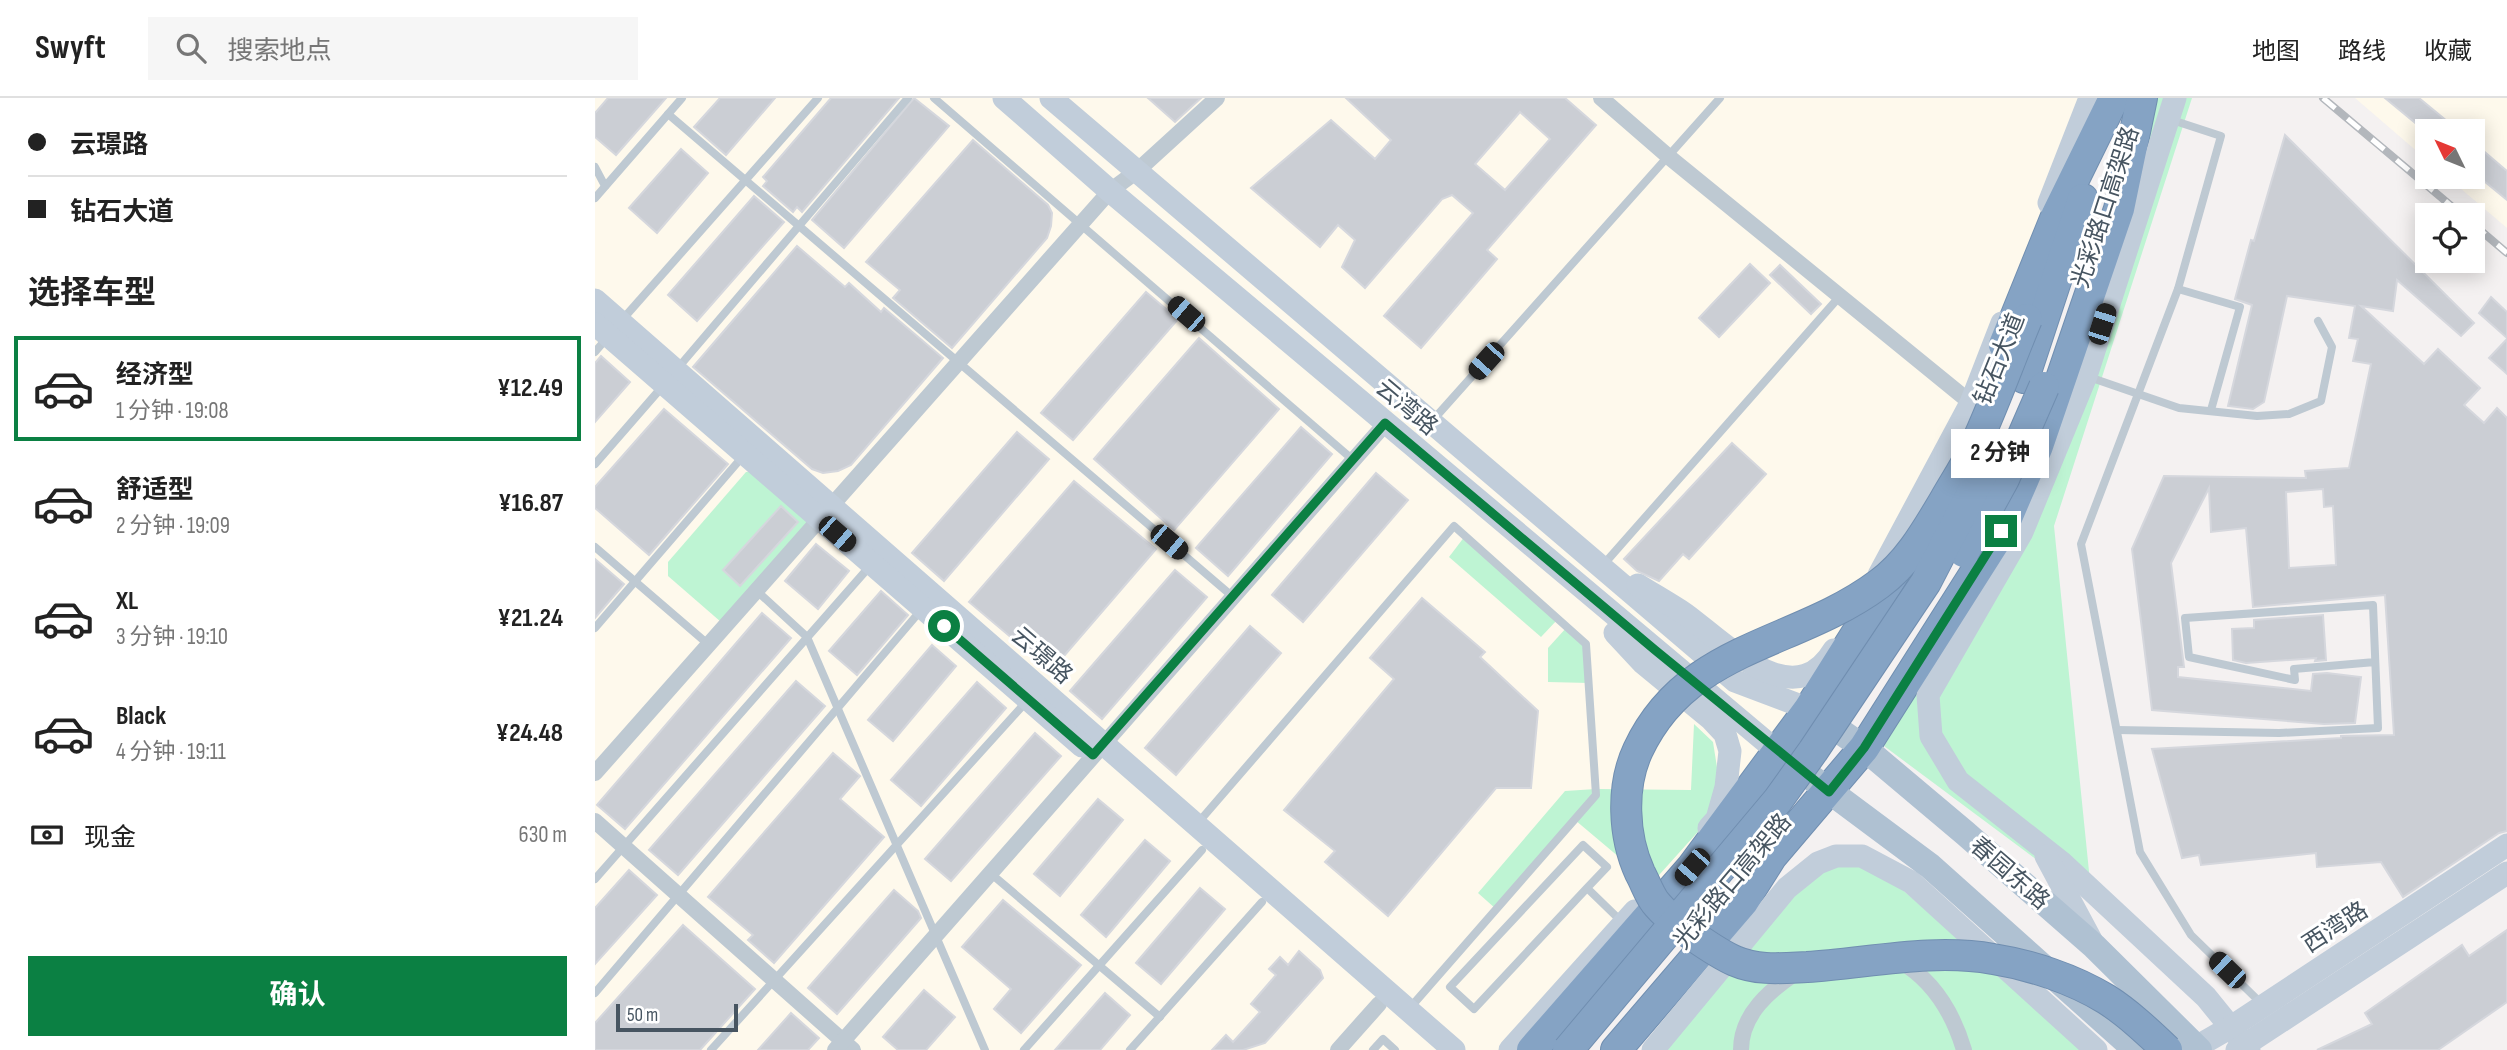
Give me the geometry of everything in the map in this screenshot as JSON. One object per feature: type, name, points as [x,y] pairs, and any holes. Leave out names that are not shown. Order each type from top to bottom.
[{"type":"highway","name":"光彩路口高架路","points":[[1590,1050],[1790,812],[1873,697],[1943,590],[1974,535],[2004,479],[2034,383],[2087,186],[2114,98]]},
{"type":"highway","name":"钻石大道","points":[[1532,1050],[1692,867],[1778,752],[1809,709],[1937,503],[1966,441],[2057,214],[2114,98]]},
{"type":"highway","name":"光彩路口高架路","points":[[1568,1050],[1778,800],[1926,582],[2034,383],[2142,98]]},
{"type":"highway","points":[[1632,1045],[1743,902],[1772,856],[1864,748],[2001,531],[2038,446],[2119,209],[2142,98]]},
{"type":"highway","points":[[2087,186],[2027,319],[1971,454],[1930,525],[1907,558],[1880,584],[1845,605],[1730,658],[1683,689],[1655,717],[1636,753],[1626,800],[1628,831],[1637,865],[1654,901],[1681,927],[1711,949],[1737,962],[1766,969],[1940,956],[1990,958],[2022,965],[2084,987],[2108,1000],[2167,1050]]},
{"type":"main road","name":"春园东路","points":[[1809,709],[1864,748],[2094,946],[2196,1049]]},
{"type":"main road","name":"春园东路","points":[[1778,752],[1930,866],[2136,1050]]},
{"type":"street","name":"云湾路","points":[[1004,98],[1110,191],[1778,752]]},
{"type":"street","name":"云湾路","points":[[1051,98],[1735,681],[1809,709]]},
{"type":"street","points":[[595,773],[1110,191],[1137,171],[1217,98]]},
{"type":"street","points":[[1601,98],[1669,157],[1971,403]]},
{"type":"street","points":[[1897,544],[1971,403],[2090,98]]},
{"type":"street","points":[[2171,108],[2086,376],[2022,532],[1928,695],[1931,736],[1958,781],[2061,862],[2206,997],[2240,1043]]},
{"type":"street","name":"云璟路","points":[[595,300],[605,334],[670,377],[1098,749],[1195,826],[1454,1050]]},
{"type":"street","name":"云璟路","points":[[670,377],[745,454],[826,513],[871,564],[1028,699],[1098,749],[1202,850],[1431,1050]]},
{"type":"street","points":[[595,821],[774,980],[843,1047],[934,934],[1385,423]]},
{"type":"street","points":[[1573,545],[1684,614],[1747,662],[1779,677],[1808,676],[1826,663],[1897,544],[1966,441]]},
{"type":"street","points":[[1977,611],[2001,531]]},
{"type":"street","points":[[1510,1050],[1717,819],[1726,787],[1730,751],[1725,734],[1710,718],[1642,662],[1554,566]]},
{"type":"street","name":"西湾路","points":[[2240,1043],[2264,1005],[2507,845]]},
{"type":"street","points":[[2042,847],[2094,946]]},
{"type":"street","points":[[1632,1045],[1787,888],[1818,863],[1836,856],[1862,856],[1911,882],[2096,1050]]},
{"type":"street","name":"西湾路","points":[[2196,1049],[2240,1043],[2507,873]]},
{"type":"street","points":[[1721,927],[1787,888]]},
{"type":"street","points":[[1896,959],[1911,968],[1941,999],[1956,1024],[1964,1050]]},
{"type":"street","points":[[1741,1050],[1752,1011],[1777,985],[1805,966]]},
{"type":"street","points":[[1338,1050],[1380,1004]]},
{"type":"lane","points":[[595,198],[681,98]]},
{"type":"lane","points":[[605,334],[818,98]]},
{"type":"lane","points":[[595,464],[908,98]]},
{"type":"lane","points":[[934,98],[1352,458]]},
{"type":"lane","points":[[1431,422],[1720,98]]},
{"type":"lane","points":[[2171,108],[2221,136],[2178,289],[2081,544],[2140,852],[2191,935],[2264,1005]]},
{"type":"lane","points":[[668,114],[1232,596]]},
{"type":"lane","points":[[595,167],[605,187]]},
{"type":"lane","points":[[2178,289],[2240,307],[2211,410]]},
{"type":"lane","points":[[1604,564],[1840,296]]},
{"type":"lane","points":[[2086,376],[2179,408],[2257,416],[2289,414],[2321,401],[2332,347],[2318,321]]},
{"type":"lane","points":[[595,628],[745,454]]},
{"type":"lane","points":[[1195,826],[1454,526],[1586,644],[1596,795],[1408,1010]]},
{"type":"lane","points":[[595,547],[709,645]]},
{"type":"lane","points":[[595,880],[871,564]]},
{"type":"lane","points":[[757,591],[807,637],[985,1050]]},
{"type":"lane","points":[[2117,730],[2280,733],[2378,728],[2373,605],[2185,618],[2189,657],[2295,680],[2294,669],[2375,663]]},
{"type":"lane","points":[[595,993],[923,608]]},
{"type":"lane","points":[[711,1050],[1028,699]]},
{"type":"lane","points":[[1583,845],[1607,867],[1587,888],[1474,1009],[1450,987],[1583,845]]},
{"type":"lane","points":[[1024,1050],[1202,850]]},
{"type":"lane","points":[[989,872],[1160,1017]]},
{"type":"lane","points":[[1587,888],[1623,923]]},
{"type":"lane","points":[[1131,1050],[1262,902]]},
{"type":"lane","points":[[1373,1050],[1383,1039],[1395,1050]]},
{"type":"shaded area","points":[[595,98],[2113,98],[1809,709],[1532,1050],[595,1050]]},
{"type":"shaded area","points":[[2355,98],[2507,98],[2507,228],[2485,209],[2485,203],[2478,203],[2461,189],[2485,189],[2485,119],[2415,119],[2415,150]]},
{"type":"green space","points":[[2157,98],[2192,98],[2054,526],[2092,901],[1884,746],[1999,560],[2094,312]]},
{"type":"green space","points":[[757,471],[811,519],[721,622],[668,576],[668,562],[746,472]]},
{"type":"green space","points":[[1465,536],[1558,619],[1541,637],[1449,557]]},
{"type":"green space","points":[[1567,627],[1586,644],[1589,683],[1548,682],[1548,648]]},
{"type":"green space","points":[[1694,724],[1713,742],[1719,780],[1713,815],[1651,884],[1575,820],[1496,909],[1478,893],[1565,791],[1691,790]]},
{"type":"green space","points":[[1859,861],[1880,870],[2086,1050],[1664,1050],[1802,883],[1820,867]]},
{"type":"building","points":[[608,98],[666,98],[616,155],[595,137],[595,113]]},
{"type":"building","points":[[720,98],[775,98],[726,155],[694,127]]},
{"type":"building","points":[[831,98],[899,98],[802,212],[797,207],[793,212],[763,186],[767,181],[763,177]]},
{"type":"building","points":[[914,98],[949,126],[844,248],[812,220]]},
{"type":"building","points":[[1148,98],[1201,98],[1175,122]]},
{"type":"building","points":[[1346,98],[1565,98],[1596,125],[1487,250],[1497,259],[1421,348],[1384,316],[1473,213],[1452,195],[1442,199],[1365,288],[1342,267],[1355,240],[1338,225],[1320,247],[1251,188],[1331,120],[1375,159],[1391,140]],"holes":[[[1520,112],[1550,139],[1505,190],[1475,164]]]},
{"type":"building","points":[[2385,98],[2419,98],[2444,119],[2415,119],[2415,123]]},
{"type":"building","points":[[2285,135],[2415,264],[2415,273],[2424,273],[2474,323],[2461,336],[2397,280],[2393,311],[2361,306],[2424,364],[2438,349],[2480,388],[2464,405],[2484,423],[2497,408],[2507,418],[2507,831],[2499,833],[2403,897],[2381,862],[2317,867],[2316,853],[2201,865],[2199,855],[2182,858],[2152,749],[2394,735],[2385,595],[2253,607],[2246,528],[2211,532],[2209,488],[2171,563],[2184,667],[2178,667],[2178,677],[2311,691],[2313,674],[2361,677],[2355,723],[2324,724],[2152,710],[2132,549],[2164,476],[2306,478],[2305,471],[2349,468],[2371,364],[2353,361],[2358,339],[2349,338],[2355,306],[2287,296],[2264,402],[2253,409],[2228,406],[2252,305],[2235,299],[2251,240],[2254,241]],"holes":[[[2323,489],[2324,507],[2333,506],[2336,565],[2289,568],[2286,492]]]},
{"type":"building","points":[[973,140],[1048,205],[1052,213],[1051,226],[1047,238],[952,348],[893,298],[900,290],[866,262]]},
{"type":"building","points":[[681,149],[708,173],[657,233],[629,208]]},
{"type":"building","points":[[2485,152],[2507,171],[2507,200],[2485,182]]},
{"type":"building","points":[[754,196],[784,222],[697,321],[668,295]]},
{"type":"building","points":[[797,246],[845,287],[849,283],[881,312],[884,308],[943,358],[851,465],[838,471],[823,473],[812,469],[693,367]]},
{"type":"building","points":[[1750,264],[1770,283],[1719,337],[1699,318]]},
{"type":"building","points":[[1780,265],[1821,304],[1811,314],[1770,275]]},
{"type":"building","points":[[1146,292],[1178,319],[1073,440],[1041,413]]},
{"type":"building","points":[[2491,297],[2507,312],[2507,338],[2479,313]]},
{"type":"building","points":[[1199,338],[1279,409],[1174,530],[1094,459]]},
{"type":"building","points":[[2507,339],[2507,374],[2489,358]]},
{"type":"building","points":[[601,356],[630,382],[595,422],[595,363]]},
{"type":"building","points":[[664,409],[728,464],[649,555],[595,508],[595,487]]},
{"type":"building","points":[[1301,427],[1332,454],[1228,576],[1196,548]]},
{"type":"building","points":[[1017,432],[1049,459],[944,581],[912,553]]},
{"type":"building","points":[[1732,443],[1766,474],[1689,559],[1683,554],[1659,581],[1637,571],[1624,559]]},
{"type":"building","points":[[1376,473],[1408,500],[1303,622],[1272,595]]},
{"type":"building","points":[[1074,481],[1156,549],[1051,671],[969,602]]},
{"type":"building","points":[[781,506],[798,522],[740,586],[723,570]]},
{"type":"building","points":[[816,544],[849,571],[818,609],[785,581]]},
{"type":"building","points":[[595,559],[624,584],[595,618]]},
{"type":"building","points":[[1175,570],[1207,597],[1102,719],[1070,691]]},
{"type":"building","points":[[881,591],[908,615],[857,675],[829,651]]},
{"type":"building","points":[[1422,598],[1485,652],[1480,657],[1538,711],[1531,788],[1496,788],[1388,916],[1325,862],[1335,851],[1284,810],[1394,679],[1370,658]]},
{"type":"building","points":[[762,613],[791,638],[625,829],[597,805]]},
{"type":"building","points":[[2323,615],[2326,660],[2315,661],[2316,658],[2246,663],[2233,660],[2232,629],[2254,628],[2254,620]]},
{"type":"building","points":[[1250,626],[1281,653],[1176,775],[1145,748]]},
{"type":"building","points":[[932,645],[956,666],[893,741],[868,720]]},
{"type":"building","points":[[796,681],[825,706],[678,875],[649,850]]},
{"type":"building","points":[[977,682],[1006,708],[921,806],[891,780]]},
{"type":"building","points":[[1035,733],[1061,756],[951,881],[925,859]]},
{"type":"building","points":[[833,753],[860,776],[840,799],[884,837],[774,963],[748,940],[753,935],[708,897]]},
{"type":"building","points":[[1098,799],[1123,820],[1060,896],[1034,874]]},
{"type":"building","points":[[1145,840],[1170,861],[1106,937],[1081,915]]},
{"type":"building","points":[[629,870],[657,895],[595,964],[595,908]]},
{"type":"building","points":[[1200,888],[1225,909],[1161,984],[1136,963]]},
{"type":"building","points":[[894,890],[918,911],[921,918],[837,1014],[808,988]]},
{"type":"building","points":[[1003,900],[1081,965],[1021,1033],[994,1009],[1011,989],[962,947]]},
{"type":"building","points":[[683,925],[755,989],[700,1050],[595,1050],[595,1023]]},
{"type":"building","points":[[2507,930],[2507,1002],[2438,1050],[2317,1050],[2372,1024],[2365,1013],[2462,945],[2469,956]]},
{"type":"building","points":[[1299,951],[1320,970],[1323,978],[1265,1043],[1243,1050],[1212,1050],[1226,1035],[1233,1042],[1260,1012],[1251,1004],[1276,975],[1269,969],[1280,957],[1288,965]]},
{"type":"building","points":[[924,990],[955,1017],[926,1050],[898,1050],[883,1037]]},
{"type":"building","points":[[1105,993],[1130,1015],[1100,1050],[1055,1050]]},
{"type":"building","points":[[791,1013],[819,1038],[808,1050],[758,1050]]},
{"type":"railway","points":[[2323,98],[2448,203]]},
{"type":"railway","points":[[2485,234],[2507,253]]},
{"type":"route","points":[[944,626],[1093,755],[1385,423],[1829,792],[1864,748],[2001,531]]}]
